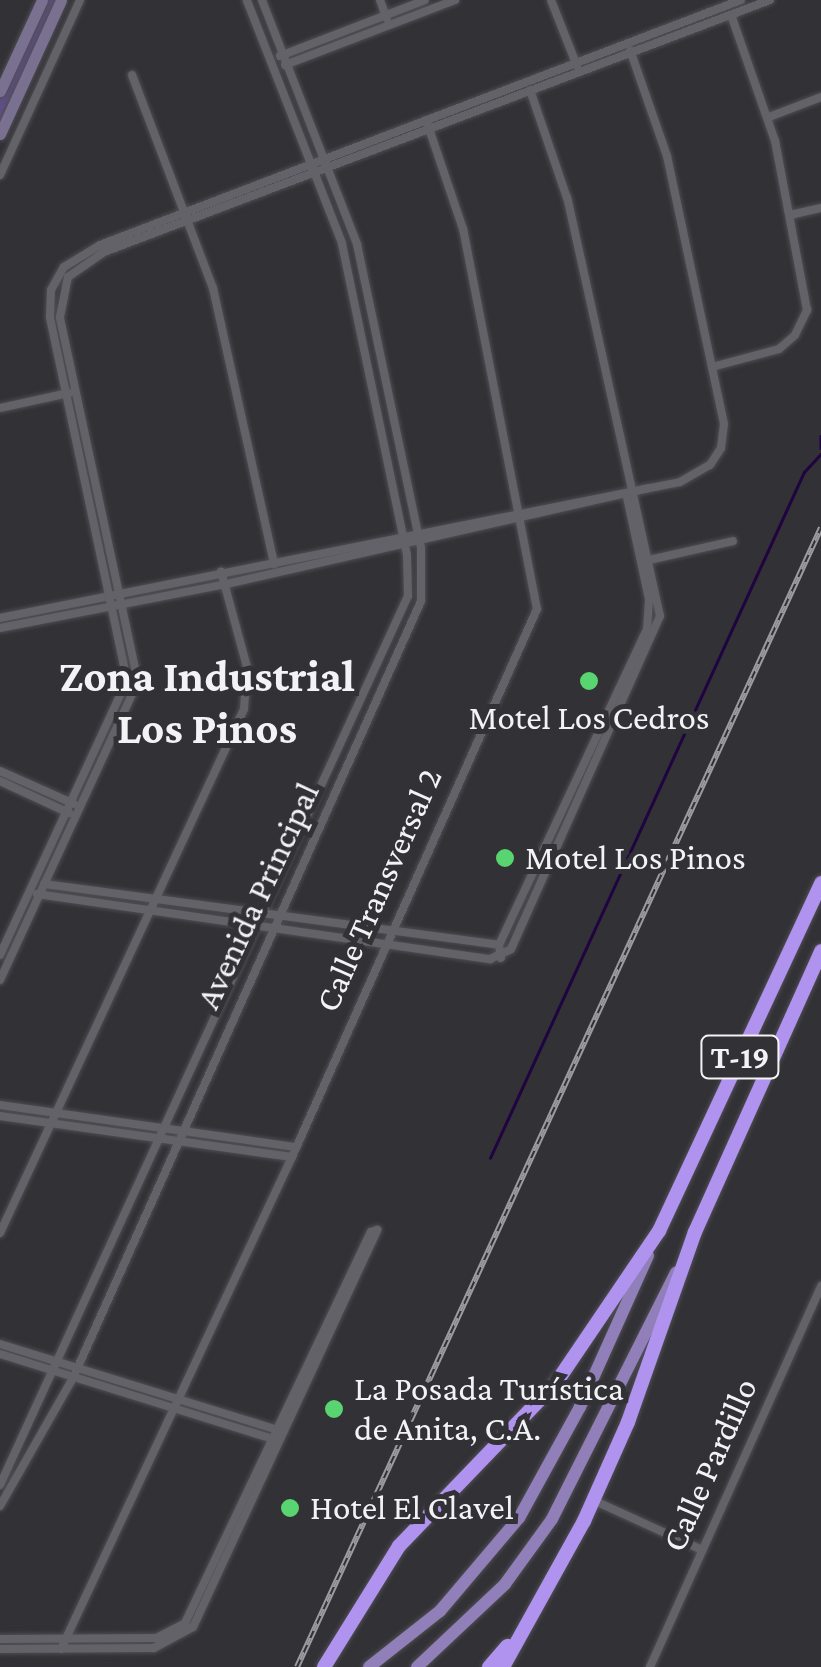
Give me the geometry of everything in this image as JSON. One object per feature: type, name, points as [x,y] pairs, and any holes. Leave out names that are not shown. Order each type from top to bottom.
[{"type":"highway","name":"T-19","points":[[659,1231],[821,883]]},
{"type":"highway","name":"T-19","points":[[695,1232],[821,951]]},
{"type":"highway","points":[[324,1667],[399,1546],[556,1382],[659,1231]]},
{"type":"highway","points":[[503,1667],[593,1500],[695,1232]]},
{"type":"highway","points":[[488,1667],[544,1597]]},
{"type":"main road","points":[[370,1667],[449,1602],[519,1518],[580,1407],[659,1231]]},
{"type":"main road","points":[[418,1667],[506,1584],[552,1520],[695,1232]]},
{"type":"street","points":[[0,91],[42,0]]},
{"type":"street","points":[[0,134],[61,0]]},
{"type":"street","points":[[0,175],[80,0]]},
{"type":"street","name":"Avenida Principal","points":[[0,1485],[59,1368],[408,596],[403,534],[348,266],[314,168],[246,0]]},
{"type":"street","name":"Avenida Principal","points":[[0,1506],[75,1373],[180,1130],[421,601],[420,542],[361,263],[328,163],[262,0]]},
{"type":"street","points":[[380,0],[388,21]]},
{"type":"street","points":[[274,64],[289,64],[388,21],[425,0]]},
{"type":"street","points":[[274,64],[284,54],[455,0]]},
{"type":"street","points":[[551,0],[580,72]]},
{"type":"street","points":[[729,10],[741,0]]},
{"type":"street","points":[[0,980],[40,894],[127,680],[71,392],[60,296],[80,265],[113,244],[428,125],[530,91],[729,10],[770,0]]},
{"type":"street","points":[[712,367],[779,348],[801,326],[807,301],[769,116],[729,10]]},
{"type":"street","points":[[428,125],[526,82],[630,48]]},
{"type":"street","points":[[114,599],[222,585],[696,475],[721,448],[724,424],[667,156],[630,48]]},
{"type":"street","points":[[132,75],[220,313],[277,572]]},
{"type":"street","points":[[501,958],[530,911],[600,759],[633,685],[660,608],[630,490],[567,198],[526,82]]},
{"type":"street","points":[[769,116],[821,97]]},
{"type":"street","name":"Calle Transversal 2","points":[[60,1649],[172,1403],[294,1152],[385,942],[535,616],[537,587],[463,230],[428,125]]},
{"type":"street","points":[[790,215],[821,208]]},
{"type":"street","points":[[348,266],[361,263]]},
{"type":"street","points":[[355,302],[369,298]]},
{"type":"street","points":[[0,408],[71,392]]},
{"type":"street","points":[[0,628],[220,572],[417,531],[522,514]]},
{"type":"street","points":[[646,560],[732,541]]},
{"type":"street","points":[[0,1233],[246,700],[244,653],[220,572]]},
{"type":"street","points":[[408,596],[421,601]]},
{"type":"street","points":[[0,782],[72,811],[83,808],[138,682],[114,599]]},
{"type":"street","points":[[0,618],[53,612]]},
{"type":"street","points":[[404,612],[417,616]]},
{"type":"street","points":[[501,958],[499,945],[623,681],[650,635]]},
{"type":"street","points":[[127,680],[138,682]]},
{"type":"street","points":[[623,681],[633,685]]},
{"type":"street","points":[[589,755],[600,759]]},
{"type":"street","points":[[0,770],[72,811]]},
{"type":"street","points":[[0,955],[33,882],[72,811]]},
{"type":"street","points":[[33,882],[499,945]]},
{"type":"street","points":[[28,893],[501,958]]},
{"type":"street","points":[[519,906],[530,911]]},
{"type":"street","points":[[0,1105],[231,1137],[294,1152]]},
{"type":"street","points":[[0,1116],[227,1148],[294,1152]]},
{"type":"street","points":[[227,1148],[231,1137]]},
{"type":"street","points":[[0,1648],[154,1648],[188,1626],[220,1576],[252,1495],[371,1232],[378,1230],[281,1431]]},
{"type":"street","name":"Calle Pardillo","points":[[650,1667],[821,1286]]},
{"type":"street","points":[[0,1344],[59,1368]]},
{"type":"street","points":[[0,1354],[172,1403],[277,1440]]},
{"type":"street","points":[[172,1403],[281,1431]]},
{"type":"street","points":[[0,1639],[156,1638],[188,1626],[210,1572],[252,1495]]},
{"type":"street","points":[[593,1500],[702,1550]]},
{"type":"street","points":[[210,1572],[220,1576]]},
{"type":"shaded area","points":[[42,0],[61,0],[0,134],[0,91]]},
{"type":"waterway","points":[[821,436],[821,448]]},
{"type":"waterway","points":[[490,1158],[804,472],[821,454]]},
{"type":"railway","points":[[297,1667],[821,528]]},
{"type":"place","name":"Motel Los Cedros","points":[[589,681]]},
{"type":"place","name":"Motel Los Pinos","points":[[505,858]]},
{"type":"place","name":"La Posada Turística de Anita, C.A.","points":[[334,1409]]},
{"type":"place","name":"Hotel El Clavel","points":[[290,1508]]},
{"type":"district","name":"Zona Industrial Los Pinos","points":[[207,703]]}]
